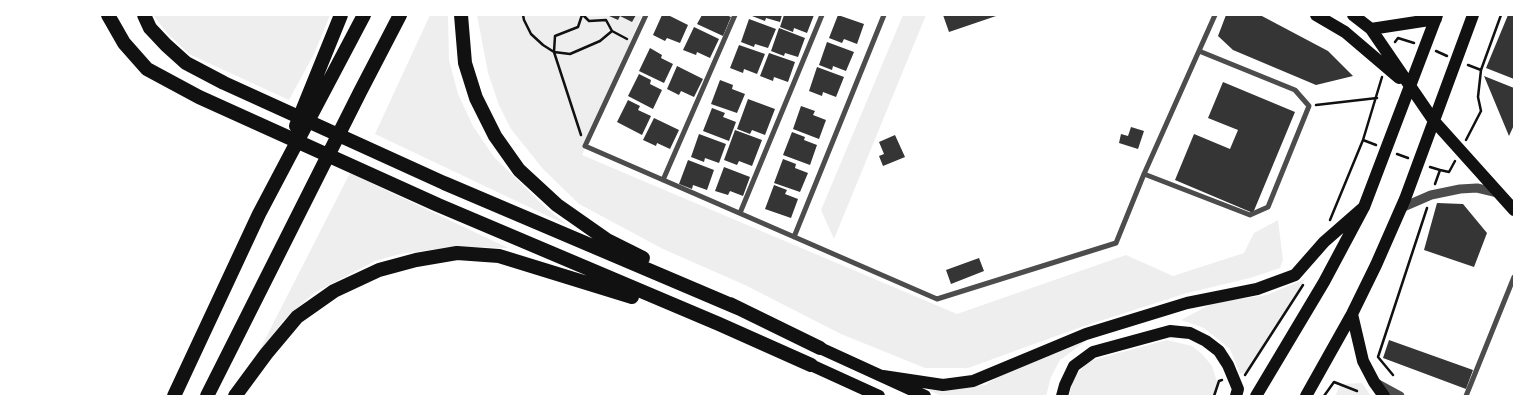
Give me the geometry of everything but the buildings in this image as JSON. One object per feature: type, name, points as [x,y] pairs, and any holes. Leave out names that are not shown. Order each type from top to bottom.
[{"type":"highway","points":[[108,15],[124,43],[147,69],[198,97],[438,205],[719,324],[810,365]]},
{"type":"highway","points":[[144,15],[150,28],[186,63],[224,84],[444,183],[738,308]]},
{"type":"highway","points":[[174,396],[259,214],[341,15]]},
{"type":"highway","points":[[259,214],[364,15]]},
{"type":"highway","points":[[207,396],[400,15]]},
{"type":"highway","points":[[460,15],[465,63],[476,98],[494,136],[519,170],[557,205],[607,240],[820,348]]},
{"type":"highway","points":[[235,396],[266,354],[297,318],[334,291],[379,270],[416,260],[458,253],[499,256],[719,324]]},
{"type":"main road","points":[[1316,15],[1345,32],[1409,86]]},
{"type":"main road","points":[[1353,15],[1371,29],[1434,121],[1514,210]]},
{"type":"main road","points":[[1306,396],[1352,314],[1401,208],[1473,15]]},
{"type":"main road","points":[[1371,29],[1436,17]]},
{"type":"main road","points":[[1256,396],[1324,282],[1364,207],[1436,17]]},
{"type":"main road","points":[[883,376],[943,385],[973,380],[1086,334],[1187,303],[1257,289],[1296,275],[1324,242],[1364,207]]},
{"type":"main road","points":[[1352,314],[1363,361],[1384,396]]},
{"type":"main road","points":[[1062,396],[1074,366],[1093,352],[1170,331],[1190,333],[1206,341],[1219,351],[1228,365],[1238,389],[1236,396]]},
{"type":"main road","points":[[820,348],[925,396]]},
{"type":"main road","points":[[810,365],[879,396]]},
{"type":"main road","points":[[842,378],[864,396]]},
{"type":"street","points":[[646,15],[585,146],[937,299],[1116,243],[1144,174],[1215,15]]},
{"type":"street","points":[[663,180],[734,15]]},
{"type":"street","points":[[740,213],[822,15]]},
{"type":"street","points":[[794,237],[884,15]]},
{"type":"street","points":[[1144,174],[1250,215],[1268,207],[1309,106],[1295,90],[1199,51]]},
{"type":"street","points":[[1401,208],[1431,195],[1460,189],[1477,188],[1498,193]]},
{"type":"street","points":[[1466,396],[1514,277]]},
{"type":"street","points":[[1374,382],[1400,396]]},
{"type":"path","points":[[523,15],[531,34],[554,52],[570,54],[595,44],[612,31]]},
{"type":"path","points":[[585,146],[554,52],[555,36],[570,32],[578,27],[583,15],[589,21],[606,20],[612,31],[633,42]]},
{"type":"path","points":[[1481,111],[1478,97],[1480,70],[1501,15]]},
{"type":"path","points":[[1394,43],[1398,38],[1406,39],[1480,70]]},
{"type":"path","points":[[1309,106],[1377,98],[1363,140],[1328,224]]},
{"type":"path","points":[[1363,140],[1418,162],[1450,172]]},
{"type":"path","points":[[1393,375],[1378,357],[1440,170]]},
{"type":"path","points":[[1214,396],[1219,381],[1242,380],[1305,282]]},
{"type":"path","points":[[1324,396],[1334,382],[1357,391]]},
{"type":"shaded area","points":[[153,15],[330,15],[314,54],[289,100],[189,54],[167,33]]},
{"type":"shaded area","points":[[430,15],[448,15],[449,60],[458,94],[473,126],[494,157],[547,209],[569,226],[375,134]]},
{"type":"shaded area","points":[[477,15],[642,15],[582,155],[957,314],[1126,255],[1173,276],[1244,253],[1254,233],[1278,220],[1283,260],[1280,268],[1250,278],[1187,293],[1081,327],[968,368],[925,368],[841,334],[745,285],[663,249],[579,204],[543,169],[511,129],[499,105],[488,73]]},
{"type":"shaded area","points":[[903,15],[926,15],[834,239],[821,210]]},
{"type":"shaded area","points":[[350,173],[508,248],[445,248],[400,254],[375,261],[314,293],[283,321],[255,359]]},
{"type":"shaded area","points":[[1305,279],[1250,370],[1240,374],[1230,349],[1204,328],[1181,320],[1213,303],[1267,295]]},
{"type":"shaded area","points":[[1167,340],[1192,346],[1202,354],[1212,366],[1218,385],[1216,396],[1069,396],[1074,377],[1089,361]]},
{"type":"shaded area","points":[[1086,341],[1060,360],[1051,377],[1046,396],[941,396],[928,390],[985,385],[999,376]]},
{"type":"shaded area","points":[[1362,383],[1371,396],[1335,396],[1341,384]]}]
